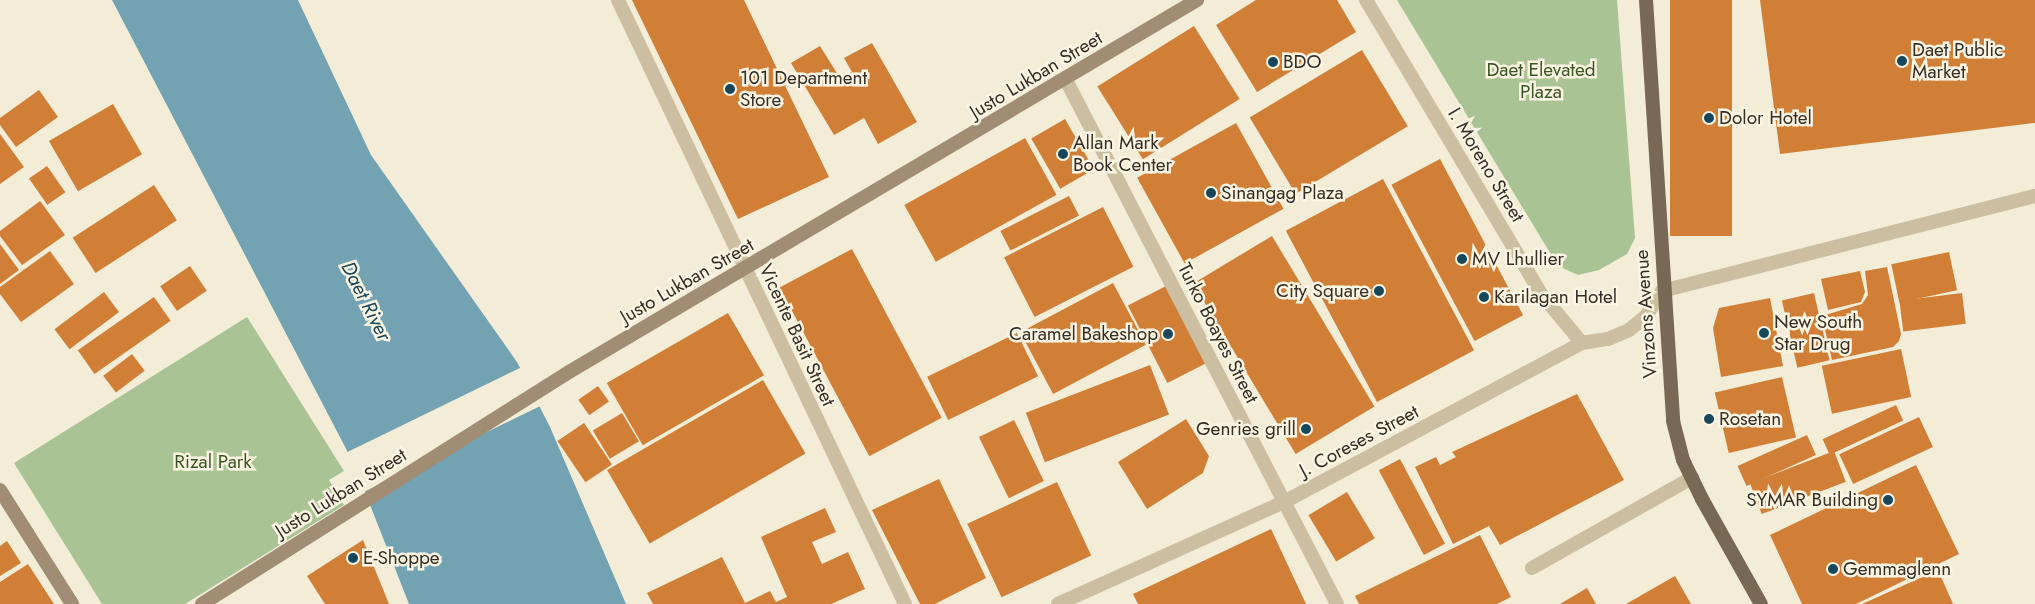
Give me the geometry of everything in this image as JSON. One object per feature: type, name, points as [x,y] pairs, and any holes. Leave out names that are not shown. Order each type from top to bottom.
[{"type":"main road","name":"Justo Lukban Street","points":[[202,604],[569,372],[1066,80],[1197,0]]},
{"type":"main road","name":"Vinzons Avenue","points":[[1646,0],[1662,291],[1673,420],[1692,478],[1761,604]]},
{"type":"main road","points":[[0,490],[72,604]]},
{"type":"street","name":"Vicente Basit Street","points":[[618,0],[905,604]]},
{"type":"street","name":"I. Moreno Street","points":[[1366,0],[1542,295],[1582,343]]},
{"type":"street","name":"Turko Boayes Street","points":[[1066,80],[1337,604]]},
{"type":"street","points":[[1662,291],[2035,196]]},
{"type":"street","name":"J. Coreses Street","points":[[1058,604],[1284,502],[1582,343],[1608,339],[1630,330],[1646,316],[1662,291]]},
{"type":"street","points":[[1532,568],[1692,478]]},
{"type":"green space","name":"Daet Elevated Plaza","points":[[1397,0],[1617,0],[1635,238],[1627,254],[1599,270],[1578,275],[1558,266]]},
{"type":"green space","name":"Rizal Park","points":[[247,317],[344,471],[329,480],[344,505],[185,604],[102,604],[14,463]]},
{"type":"water","name":"Daet River","points":[[112,0],[298,0],[371,155],[517,362],[550,427],[626,604],[409,604],[354,464]]},
{"type":"pier","points":[[522,367],[541,406],[364,492],[345,453]]},
{"type":"building","name":"101 Department Store","points":[[632,0],[744,0],[829,177],[738,219]]},
{"type":"building","name":"BDO","points":[[1256,0],[1337,0],[1356,32],[1257,92],[1216,25]]},
{"type":"building","name":"Dolor Hotel","points":[[1670,0],[1732,0],[1732,236],[1670,236]]},
{"type":"building","name":"Daet Public Market","points":[[1760,0],[2035,0],[2035,123],[1780,154]]},
{"type":"building","points":[[1194,26],[1240,99],[1143,159],[1097,86]]},
{"type":"building","points":[[872,43],[917,122],[878,144],[864,118],[834,135],[791,63],[820,46],[840,78],[852,72],[844,58]]},
{"type":"building","points":[[1362,50],[1408,126],[1296,194],[1250,117]]},
{"type":"building","points":[[39,90],[58,117],[16,147],[0,125],[0,118]]},
{"type":"building","points":[[113,104],[142,154],[78,191],[49,141]]},
{"type":"building","name":"Allan Mark Book Center","points":[[1065,119],[1094,169],[1060,189],[1031,138]]},
{"type":"building","name":"Sinangag Plaza","points":[[1236,123],[1284,209],[1185,263],[1137,178]]},
{"type":"building","points":[[0,134],[24,167],[0,184]]},
{"type":"building","points":[[1025,138],[1057,195],[936,262],[904,205]]},
{"type":"building","points":[[1440,159],[1523,315],[1475,341],[1391,185]]},
{"type":"building","points":[[47,166],[65,192],[47,205],[29,179]]},
{"type":"building","name":"City Square","points":[[1383,179],[1474,350],[1377,402],[1286,231]]},
{"type":"building","points":[[154,185],[177,220],[96,273],[73,238]]},
{"type":"building","points":[[1069,196],[1079,216],[1010,251],[1000,231]]},
{"type":"building","points":[[40,201],[65,235],[22,265],[0,236],[0,231]]},
{"type":"building","points":[[1103,207],[1133,267],[1035,317],[1004,257]]},
{"type":"building","points":[[1272,236],[1374,407],[1296,454],[1193,283]]},
{"type":"building","points":[[0,244],[19,270],[0,284]]},
{"type":"building","points":[[852,249],[942,418],[869,456],[780,287]]},
{"type":"building","points":[[50,251],[74,284],[21,322],[0,294],[0,287]]},
{"type":"building","points":[[1949,252],[1957,290],[1899,302],[1891,264]]},
{"type":"building","points":[[190,266],[207,291],[177,311],[160,286]]},
{"type":"building","points":[[1887,267],[1901,334],[1899,341],[1893,347],[1832,360],[1822,316],[1862,304],[1868,295],[1865,271]]},
{"type":"building","points":[[1860,271],[1865,292],[1861,302],[1828,310],[1821,279]]},
{"type":"building","points":[[1113,283],[1146,345],[1053,394],[1020,332]]},
{"type":"building","name":"Caramel Bakeshop","points":[[1168,285],[1207,363],[1167,383],[1128,305]]},
{"type":"building","points":[[104,292],[119,312],[70,349],[54,329]]},
{"type":"building","points":[[1814,293],[1830,360],[1797,368],[1782,300]]},
{"type":"building","points":[[1962,293],[1966,324],[1903,331],[1899,301]]},
{"type":"building","points":[[154,297],[171,321],[94,374],[78,350]]},
{"type":"building","points":[[1770,298],[1783,366],[1721,377],[1713,328],[1719,308]]},
{"type":"building","points":[[728,313],[764,375],[643,445],[607,383]]},
{"type":"building","points":[[1017,333],[1038,376],[948,420],[927,377]]},
{"type":"building","points":[[1901,349],[1911,397],[1832,414],[1822,366]]},
{"type":"building","points":[[132,354],[145,371],[116,392],[103,376]]},
{"type":"building","points":[[1150,365],[1169,414],[1045,462],[1026,413]]},
{"type":"building","points":[[1782,377],[1796,437],[1729,453],[1715,393]]},
{"type":"building","points":[[763,380],[806,454],[650,544],[607,470]]},
{"type":"building","points":[[598,386],[609,402],[589,415],[578,400]]},
{"type":"building","points":[[1577,394],[1624,480],[1500,545],[1489,526],[1453,544],[1415,467],[1436,457],[1440,465],[1456,457],[1452,452]]},
{"type":"building","points":[[1896,405],[1903,420],[1830,455],[1823,439]]},
{"type":"building","points":[[622,413],[639,441],[610,459],[593,431]]},
{"type":"building","points":[[1919,417],[1933,447],[1853,484],[1839,454]]},
{"type":"building","points":[[1186,419],[1209,456],[1203,473],[1147,509],[1118,462]]},
{"type":"building","points":[[1014,420],[1044,481],[1009,498],[979,437]]},
{"type":"building","points":[[584,423],[612,464],[585,482],[557,441]]},
{"type":"building","points":[[1807,435],[1816,455],[1747,486],[1738,466]]},
{"type":"building","points":[[1834,451],[1846,482],[1762,514],[1750,483]]},
{"type":"building","points":[[1400,459],[1445,544],[1424,555],[1379,470]]},
{"type":"building","name":"SYMAR Building","points":[[1916,465],[1959,554],[1856,604],[1802,604],[1770,535]]},
{"type":"building","points":[[939,479],[986,578],[935,604],[920,604],[872,510]]},
{"type":"building","points":[[1057,482],[1091,555],[1002,597],[967,524]]},
{"type":"building","points":[[1347,492],[1375,538],[1336,561],[1308,515]]},
{"type":"building","points":[[825,508],[836,532],[812,542],[822,564],[848,552],[865,589],[831,604],[653,604],[647,593],[722,557],[745,603],[770,591],[776,602],[787,597],[761,537]]},
{"type":"building","points":[[1271,529],[1306,604],[1138,604],[1133,594]]},
{"type":"building","points":[[1480,535],[1511,597],[1497,604],[1359,604],[1355,596]]},
{"type":"building","name":"E-Shoppe","points":[[363,540],[389,604],[325,604],[307,576]]},
{"type":"building","points":[[7,541],[21,563],[0,576],[0,546]]},
{"type":"building","points":[[28,564],[54,604],[0,604],[0,582]]},
{"type":"building","points":[[1938,570],[1953,604],[1862,604]]},
{"type":"building","points":[[1675,576],[1691,604],[1626,604]]},
{"type":"building","points":[[1587,588],[1596,604],[1560,604]]},
{"type":"place","name":"Daet Public Market","points":[[1902,61]]},
{"type":"place","name":"BDO","points":[[1273,62]]},
{"type":"place","name":"101 Department Store","points":[[730,89]]},
{"type":"place","name":"Dolor Hotel","points":[[1709,118]]},
{"type":"place","name":"Allan Mark Book Center","points":[[1063,154]]},
{"type":"place","name":"Sinangag Plaza","points":[[1211,193]]},
{"type":"place","name":"MV Lhullier","points":[[1462,259]]},
{"type":"place","name":"City Square","points":[[1379,291]]},
{"type":"place","name":"Karilagan Hotel","points":[[1484,297]]},
{"type":"place","name":"New South Star Drug","points":[[1764,333]]},
{"type":"place","name":"Caramel Bakeshop","points":[[1168,334]]},
{"type":"place","name":"Rosetan","points":[[1709,419]]},
{"type":"place","name":"Genries grill","points":[[1306,429]]},
{"type":"place","name":"SYMAR Building","points":[[1888,500]]},
{"type":"place","name":"E-Shoppe","points":[[353,558]]},
{"type":"place","name":"Gemmaglenn","points":[[1833,569]]}]
